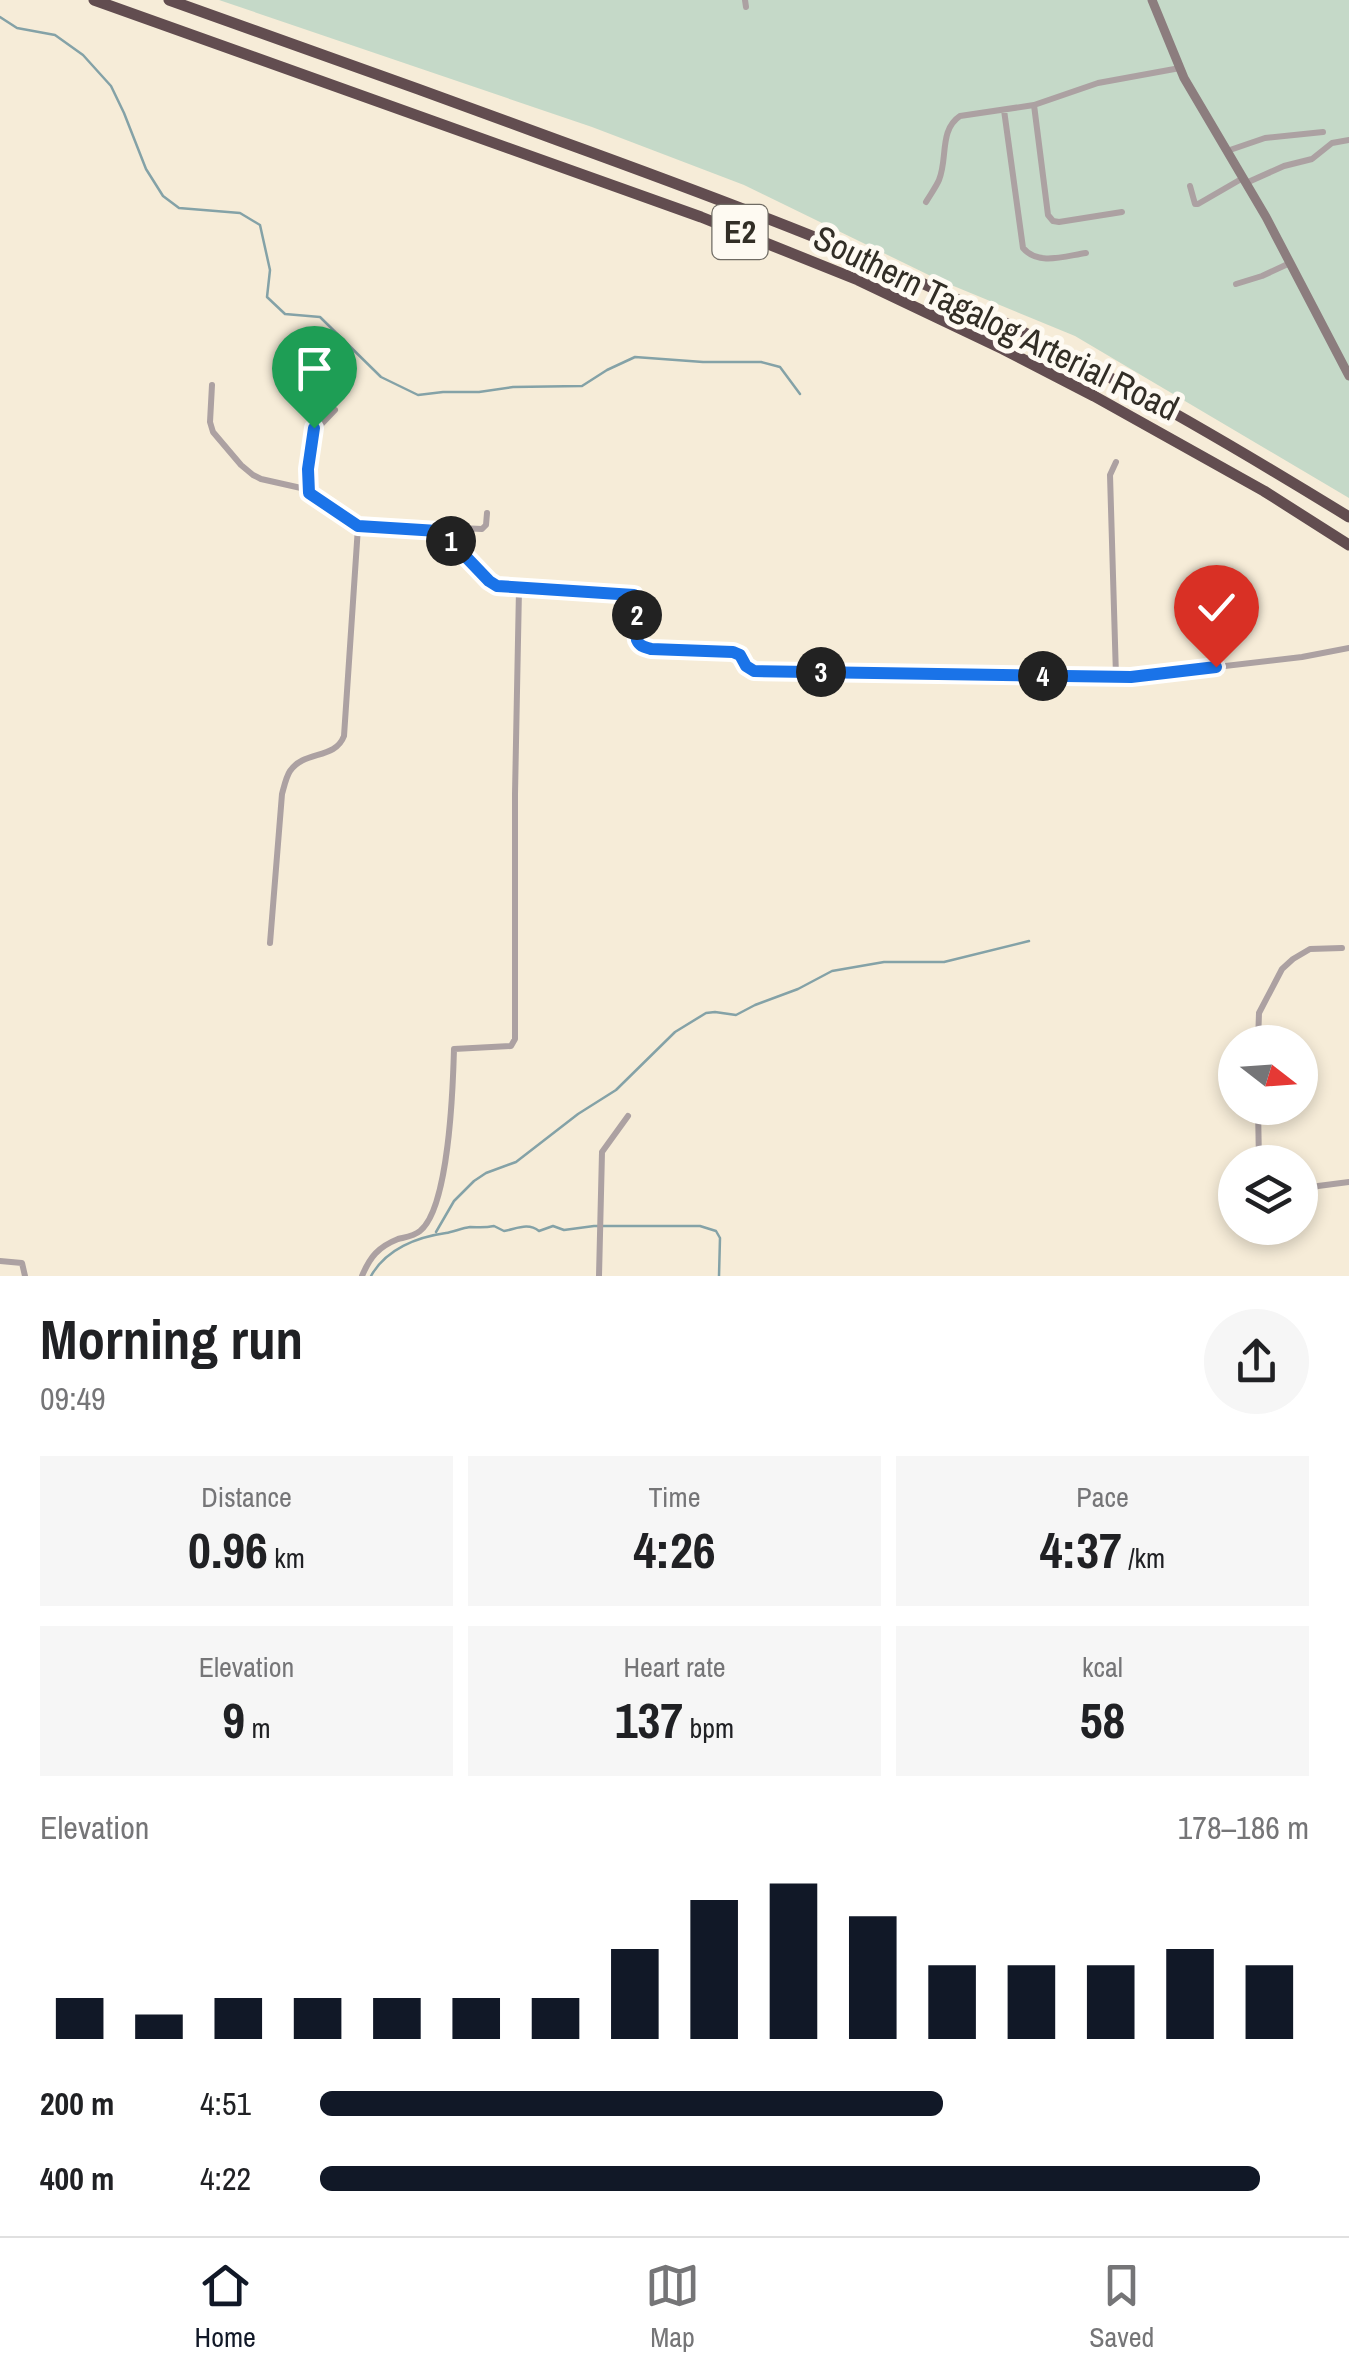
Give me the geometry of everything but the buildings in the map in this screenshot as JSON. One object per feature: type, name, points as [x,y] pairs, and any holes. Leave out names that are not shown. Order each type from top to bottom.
[{"type":"highway","name":"Southern Tagalog Arterial Road","points":[[94,0],[700,216],[858,280],[1094,396],[1264,491],[1349,544]]},
{"type":"highway","name":"Southern Tagalog Arterial Road","points":[[169,0],[708,195],[865,258],[1104,374],[1349,517]]},
{"type":"main road","points":[[1152,0],[1180,68],[1346,363],[1349,376]]},
{"type":"street","points":[[926,202],[939,182],[948,128],[960,116],[1034,105],[1098,84],[1180,68]]},
{"type":"street","points":[[1034,105],[1048,215],[1059,222],[1122,212]]},
{"type":"street","points":[[1004,110],[1024,248],[1030,256],[1040,259],[1086,253]]},
{"type":"street","points":[[1227,150],[1264,138],[1323,132]]},
{"type":"street","points":[[1190,186],[1194,204],[1198,204],[1244,181],[1312,158],[1332,143],[1349,140]]},
{"type":"street","points":[[1236,284],[1290,263]]},
{"type":"street","points":[[212,385],[213,432],[260,479],[295,486],[358,526],[438,531],[497,586],[634,595],[636,639],[641,646],[651,649],[733,652],[754,671],[1131,677],[1302,658],[1349,648]]},
{"type":"street","points":[[301,399],[313,421],[309,493]]},
{"type":"street","points":[[312,433],[335,410]]},
{"type":"street","points":[[1116,462],[1110,476],[1116,676]]},
{"type":"street","points":[[438,531],[438,526],[482,529],[487,513]]},
{"type":"street","points":[[270,943],[282,794],[289,772],[304,760],[336,749],[344,736],[358,526]]},
{"type":"street","points":[[362,1276],[376,1251],[423,1229],[436,1203],[452,1107],[454,1049],[510,1046],[516,1039],[519,589]]},
{"type":"street","points":[[1259,1025],[1260,1013],[1282,969],[1292,959],[1310,949],[1342,948]]},
{"type":"street","points":[[600,1276],[602,1148],[628,1116]]},
{"type":"street","points":[[1318,1186],[1349,1182]]},
{"type":"street","points":[[0,1261],[22,1263],[26,1276]]},
{"type":"green space","points":[[219,0],[1349,0],[1349,498],[1075,336],[939,280],[744,185],[592,127]]},
{"type":"waterway","points":[[0,17],[17,28],[55,35],[83,55],[111,86],[146,169],[163,196],[179,208],[240,213],[260,225],[270,270],[267,297],[285,314],[320,317],[381,377],[418,395],[582,386],[635,357],[761,362],[780,367],[800,394]]},
{"type":"waterway","points":[[436,1232],[454,1201],[474,1181],[516,1162],[616,1090],[675,1032],[706,1013],[736,1015],[832,971],[884,962],[944,962],[1029,941]]},
{"type":"waterway","points":[[371,1276],[385,1258],[413,1241],[494,1226],[504,1231],[526,1227],[539,1231],[553,1226],[564,1230],[594,1226],[700,1226],[716,1231],[720,1238],[719,1276]]},
{"type":"route","points":[[314,428],[309,493],[358,526],[438,531],[497,586],[634,595],[636,639],[641,646],[651,649],[733,652],[754,671],[1131,677],[1216,667]]}]
